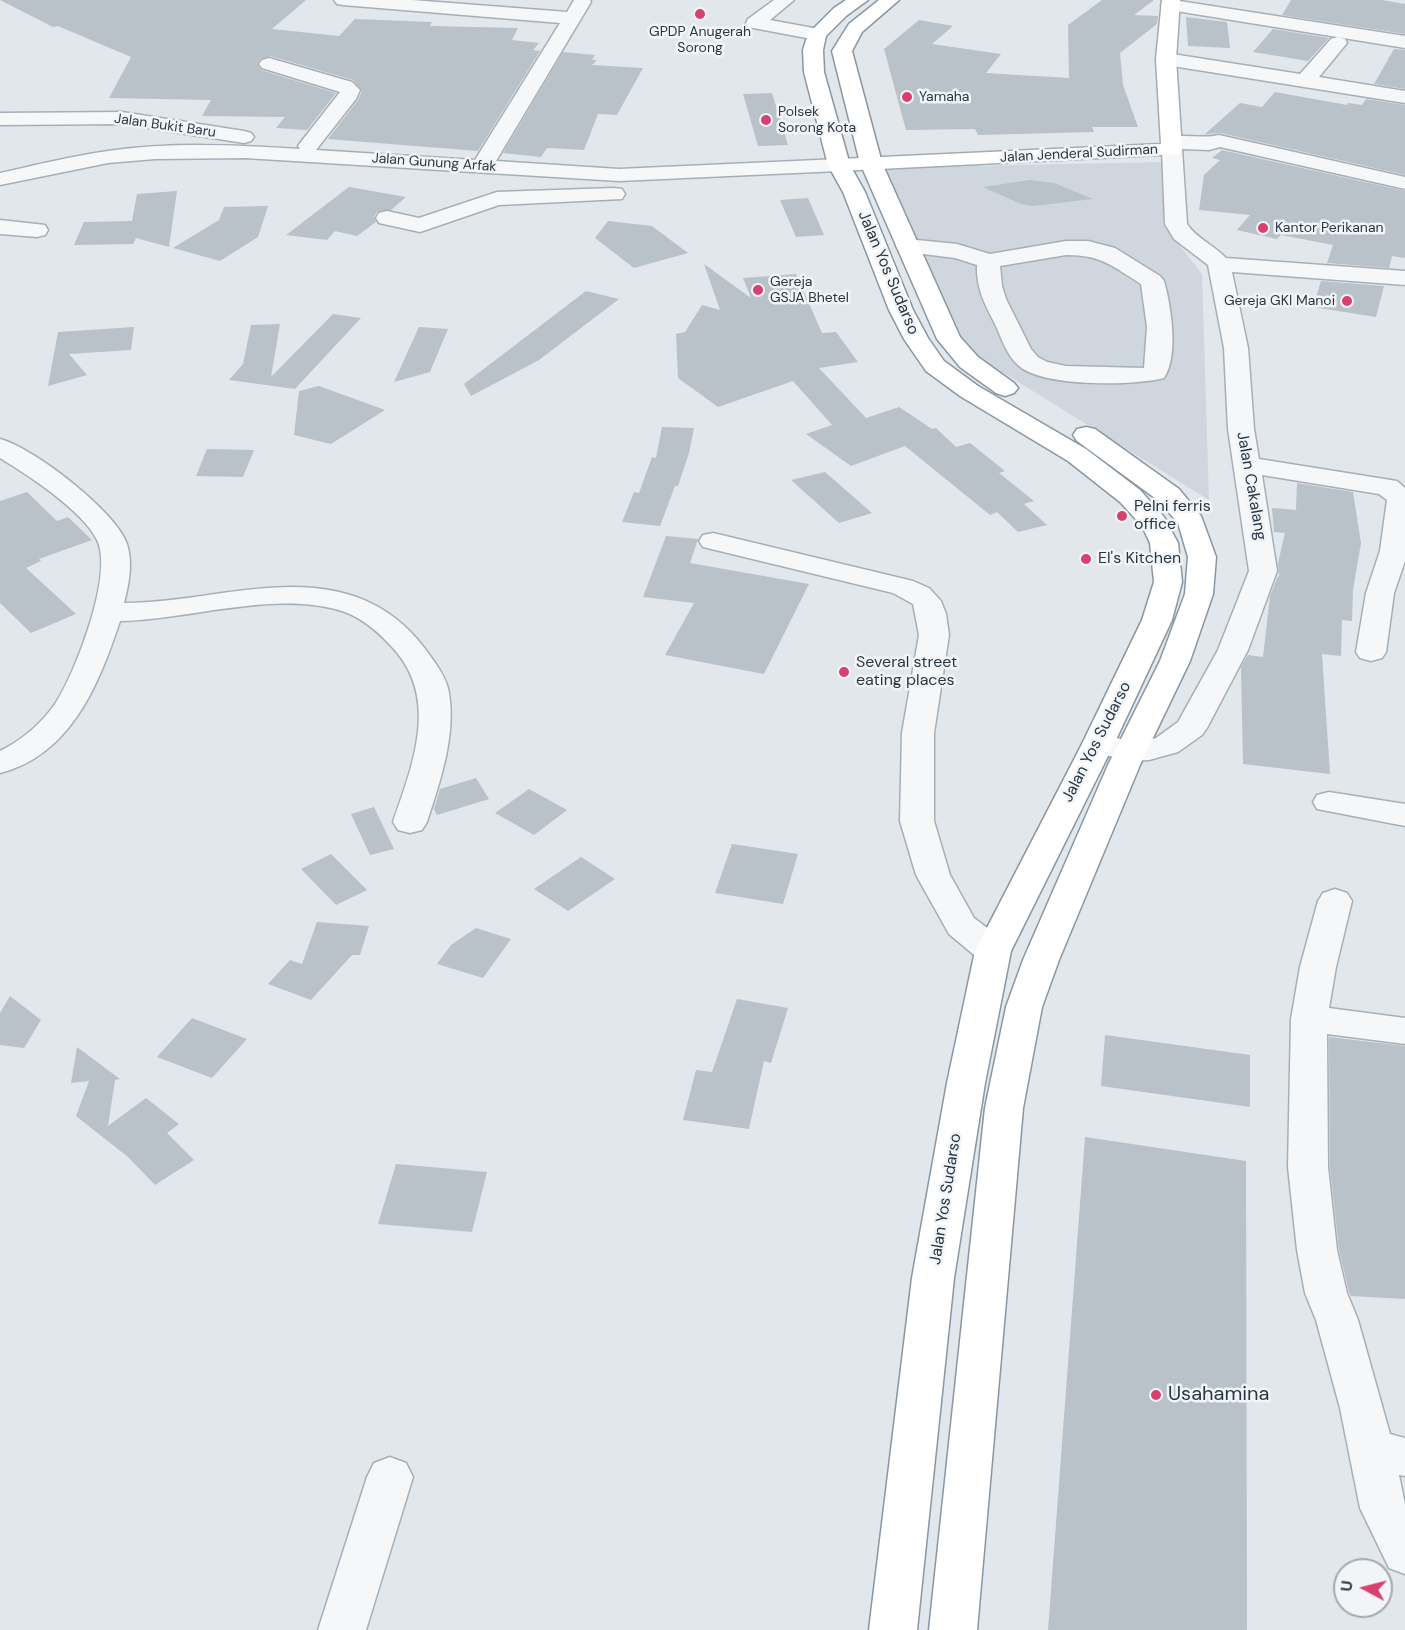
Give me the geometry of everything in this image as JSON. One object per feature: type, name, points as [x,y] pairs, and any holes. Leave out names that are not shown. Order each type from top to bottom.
[{"type":"main road","points":[[806,32],[859,0]]},
{"type":"main road","points":[[855,164],[842,51],[846,38],[860,23],[890,0]]},
{"type":"main road","name":"Jalan Jenderal Sudirman","points":[[855,164],[1172,146],[1166,59],[1170,2]]},
{"type":"main road","name":"Jalan Yos Sudarso","points":[[806,32],[813,50],[814,72],[855,164],[906,246],[949,339],[969,362],[993,381],[1090,437],[1169,495],[1191,522],[1202,557],[1199,594],[1176,661],[1131,751],[1041,960],[1024,1007],[1006,1096],[953,1630]]},
{"type":"main road","name":"Jalan Yos Sudarso","points":[[855,164],[854,192],[901,310],[916,339],[935,366],[969,391],[1077,455],[1130,496],[1148,516],[1164,543],[1168,582],[1157,620],[1098,744],[993,951],[966,1083],[933,1278],[893,1630]]},
{"type":"street","points":[[343,0],[572,18]]},
{"type":"street","points":[[481,168],[583,0]]},
{"type":"street","points":[[785,0],[755,23],[806,32]]},
{"type":"street","points":[[1170,2],[1405,42]]},
{"type":"street","points":[[1306,80],[1338,43]]},
{"type":"street","points":[[1166,59],[1405,97]]},
{"type":"street","points":[[269,64],[345,86],[350,90],[317,151]]},
{"type":"street","name":"Jalan Bukit Baru","points":[[0,119],[122,118],[317,151]]},
{"type":"street","points":[[1405,183],[1219,141],[1209,144],[1172,146],[1176,224],[1182,234],[1209,253],[1219,264],[1405,278]]},
{"type":"street","name":"Jalan Gunung Arfak","points":[[0,179],[108,158],[155,153],[317,151],[481,168],[643,174],[855,164]]},
{"type":"street","points":[[387,218],[420,225],[497,199],[630,193],[642,185],[643,174]]},
{"type":"street","points":[[0,227],[37,230]]},
{"type":"street","points":[[906,246],[957,250],[989,261],[1066,248],[1088,248],[1107,253],[1152,281],[1158,299],[1159,363],[1155,373],[1143,376],[1057,372],[1040,369],[1027,361],[987,281],[989,261]]},
{"type":"street","name":"Jalan Cakalang","points":[[1098,744],[1131,751],[1149,750],[1167,745],[1191,728],[1233,650],[1263,571],[1248,465],[1240,429],[1236,348],[1219,264]]},
{"type":"street","points":[[0,447],[84,505],[113,542],[116,580],[109,612],[74,699],[51,729],[26,752],[0,764]]},
{"type":"street","points":[[1248,465],[1387,487],[1401,498],[1394,551],[1380,593],[1371,652]]},
{"type":"street","points":[[713,541],[903,587],[919,594],[926,601],[932,614],[934,635],[918,733],[917,821],[933,875],[961,926],[993,951]]},
{"type":"street","points":[[109,612],[154,611],[219,601],[268,597],[311,597],[338,599],[373,613],[399,633],[426,671],[434,691],[434,723],[429,765],[410,822]]},
{"type":"street","points":[[1329,802],[1405,815]]},
{"type":"street","points":[[1335,901],[1318,967],[1309,1019],[1308,1167],[1317,1250],[1326,1293],[1388,1453],[1383,1508],[1405,1552]]},
{"type":"street","points":[[1309,1019],[1405,1031]]},
{"type":"street","points":[[342,1630],[390,1477]]},
{"type":"shaded area","points":[[1165,162],[1168,231],[1202,274],[1209,500],[960,346],[875,168]]},
{"type":"building","points":[[0,0],[306,0],[272,29],[339,36],[355,19],[432,22],[430,26],[518,28],[512,40],[539,43],[533,50],[540,51],[478,151],[328,139],[358,100],[362,91],[353,80],[270,56],[260,59],[257,64],[261,70],[336,93],[307,130],[276,128],[285,117],[202,116],[211,100],[109,98],[131,57],[58,26],[53,27]]},
{"type":"building","points":[[1102,0],[1154,0],[1134,15],[1158,16],[1157,24],[1120,53],[1123,85],[1138,127],[1092,127],[1094,132],[978,135],[975,129],[906,130],[884,49],[919,20],[953,26],[932,44],[1001,54],[986,73],[1069,78],[1068,25]]},
{"type":"building","points":[[1291,0],[1382,0],[1405,4],[1405,34],[1282,15]]},
{"type":"building","points":[[1186,17],[1227,22],[1230,48],[1188,46]]},
{"type":"building","points":[[1273,29],[1329,38],[1308,61],[1253,52]]},
{"type":"building","points":[[1394,49],[1405,50],[1405,89],[1374,84]]},
{"type":"building","points":[[563,52],[595,55],[592,60],[597,60],[592,65],[643,68],[617,115],[598,114],[584,150],[547,148],[541,157],[503,153]]},
{"type":"building","points":[[1275,92],[1347,105],[1348,103],[1362,105],[1366,99],[1405,105],[1405,175],[1220,133],[1205,134],[1240,103],[1262,107]]},
{"type":"building","name":"Polsek Sorong Kota","points":[[772,93],[788,145],[758,146],[743,94]]},
{"type":"building","points":[[1222,150],[1405,191],[1405,258],[1392,256],[1389,268],[1327,263],[1333,245],[1281,235],[1277,239],[1237,230],[1250,215],[1199,210],[1204,175],[1220,160],[1212,158]]},
{"type":"building","points":[[1030,180],[1054,183],[1093,199],[1033,206],[1021,204],[983,187]]},
{"type":"building","points":[[349,187],[406,197],[391,210],[377,212],[374,217],[376,222],[357,236],[335,231],[327,240],[286,235]]},
{"type":"building","points":[[177,191],[169,247],[136,238],[133,244],[74,245],[84,222],[132,221],[137,194]]},
{"type":"building","points":[[808,198],[824,235],[796,237],[780,200]]},
{"type":"building","points":[[268,206],[258,237],[220,261],[173,248],[219,220],[224,207]]},
{"type":"building","points":[[608,221],[652,226],[688,253],[634,268],[595,238]]},
{"type":"building","points":[[704,264],[751,298],[743,278],[796,274],[822,333],[836,332],[858,362],[819,368],[866,418],[899,407],[932,429],[936,428],[956,447],[970,443],[1005,471],[999,473],[1034,501],[1024,504],[1047,525],[1018,532],[997,512],[990,515],[905,446],[851,466],[806,434],[832,425],[793,381],[718,407],[678,378],[676,334],[685,332],[702,305],[720,310]]},
{"type":"building","name":"Gereja GKI Manoi","points":[[1321,281],[1384,286],[1376,317],[1313,307]]},
{"type":"building","points":[[586,291],[619,299],[539,360],[471,396],[464,384]]},
{"type":"building","points":[[333,314],[361,318],[295,389],[229,380],[243,364],[251,325],[280,324],[271,377]]},
{"type":"building","points":[[134,327],[131,350],[69,354],[87,375],[48,386],[58,332]]},
{"type":"building","points":[[419,327],[448,329],[430,372],[394,382]]},
{"type":"building","points":[[319,386],[385,410],[331,444],[294,435],[299,391]]},
{"type":"building","points":[[662,427],[694,428],[689,453],[678,486],[675,486],[660,526],[622,522],[634,492],[639,493],[652,457],[656,458]]},
{"type":"building","points":[[207,449],[254,450],[243,477],[196,476]]},
{"type":"building","points":[[825,472],[872,513],[839,523],[791,480]]},
{"type":"building","points":[[1297,483],[1353,492],[1361,543],[1353,590],[1352,621],[1342,620],[1341,656],[1322,654],[1330,774],[1243,764],[1241,667],[1248,655],[1263,657],[1270,596],[1279,577],[1278,563],[1285,533],[1274,532],[1272,508],[1296,510]]},
{"type":"building","points":[[27,492],[57,521],[68,517],[92,540],[39,559],[41,561],[26,568],[76,614],[31,633],[0,603],[0,501]]},
{"type":"building","points":[[666,536],[698,539],[690,563],[809,584],[764,674],[665,655],[694,603],[643,597]]},
{"type":"building","points":[[476,778],[489,799],[437,815],[434,809],[440,789]]},
{"type":"building","points":[[529,789],[567,810],[534,835],[495,813]]},
{"type":"building","points":[[374,807],[394,849],[370,855],[351,814]]},
{"type":"building","points":[[732,844],[798,854],[783,904],[715,893]]},
{"type":"building","points":[[331,854],[367,890],[336,905],[301,869]]},
{"type":"building","points":[[581,857],[615,879],[568,911],[534,889]]},
{"type":"building","points":[[317,922],[369,926],[360,955],[352,955],[311,1000],[268,984],[290,960],[302,964]]},
{"type":"building","points":[[476,928],[511,939],[483,978],[437,964],[451,945]]},
{"type":"building","points":[[10,996],[41,1020],[24,1048],[0,1045],[0,1013]]},
{"type":"building","points":[[737,999],[788,1008],[771,1063],[764,1061],[749,1129],[683,1120],[696,1070],[712,1072]]},
{"type":"building","points":[[192,1018],[247,1039],[212,1078],[157,1057]]},
{"type":"building","points":[[1105,1035],[1250,1055],[1250,1107],[1101,1086]]},
{"type":"building","points":[[1329,1037],[1405,1046],[1405,1299],[1351,1296],[1349,1292],[1339,1250],[1330,1167]]},
{"type":"building","points":[[77,1047],[120,1079],[115,1080],[108,1126],[146,1098],[179,1124],[167,1133],[194,1160],[155,1185],[128,1157],[76,1116],[89,1081],[71,1083]]},
{"type":"building","name":"Usahamina","points":[[1085,1137],[1246,1161],[1247,1630],[1048,1630]]},
{"type":"building","points":[[396,1164],[487,1172],[472,1232],[378,1224]]},
{"type":"place","name":"GPDP Anugerah Sorong","points":[[700,14]]},
{"type":"place","name":"Yamaha","points":[[907,97]]},
{"type":"place","name":"Polsek Sorong Kota","points":[[766,120]]},
{"type":"place","name":"Kantor Perikanan","points":[[1263,228]]},
{"type":"place","name":"Gereja GSJA Bhetel","points":[[758,290]]},
{"type":"place","name":"Gereja GKI Manoi","points":[[1347,301]]},
{"type":"place","name":"Pelni ferris office","points":[[1122,516]]},
{"type":"place","name":"El's Kitchen","points":[[1086,559]]},
{"type":"place","name":"Several street eating places","points":[[844,672]]},
{"type":"place","name":"Usahamina","points":[[1156,1395]]}]
